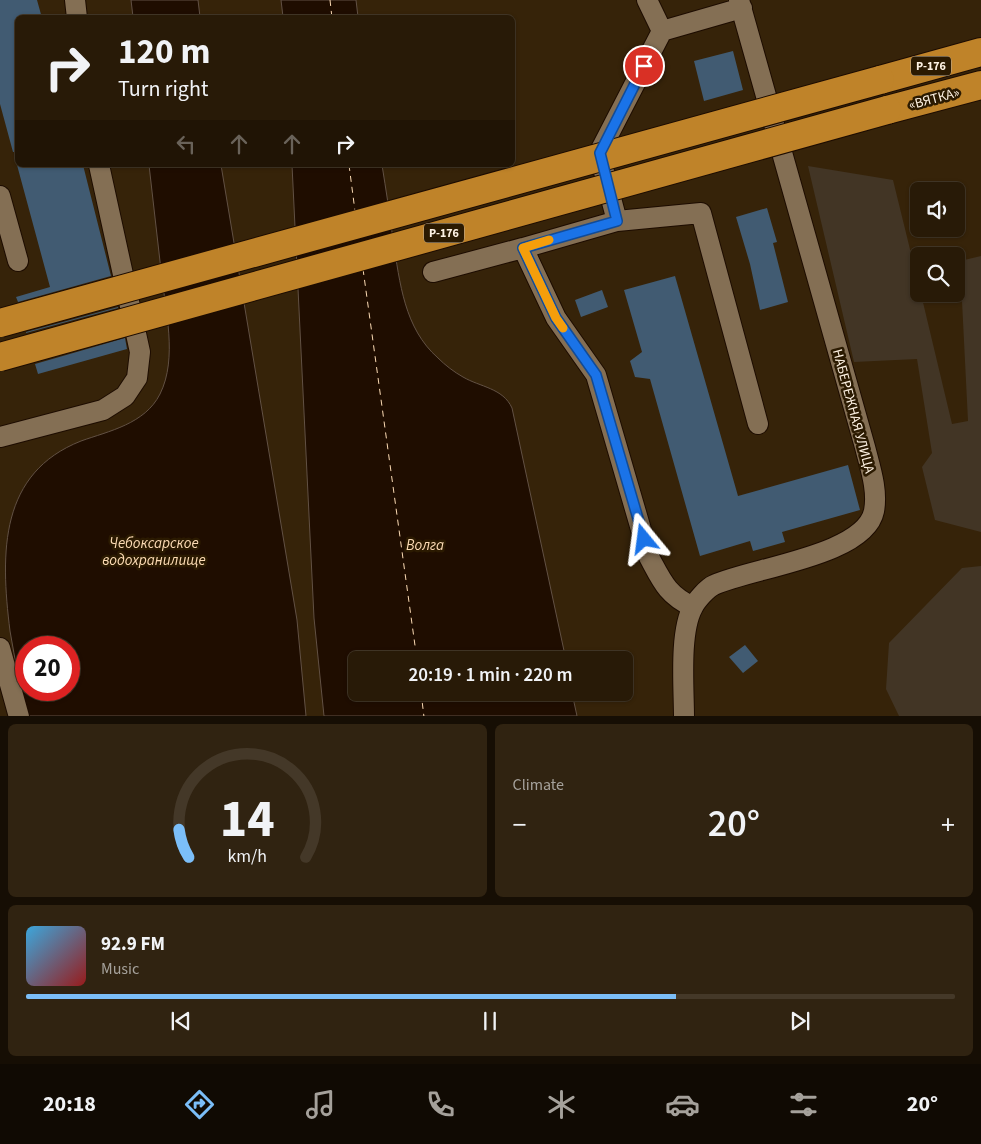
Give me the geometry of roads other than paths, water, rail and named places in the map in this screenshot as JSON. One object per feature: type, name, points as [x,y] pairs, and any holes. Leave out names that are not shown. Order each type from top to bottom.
[{"type":"highway","name":"Р-176","points":[[0,323],[981,52]]},
{"type":"highway","name":"«ВЯТКА»","points":[[0,356],[981,85]]},
{"type":"street","points":[[74,0],[76,15]]},
{"type":"street","points":[[647,0],[662,31]]},
{"type":"street","points":[[617,221],[600,153],[662,31],[740,4]]},
{"type":"street","name":"НАБЕРЕЖНАЯ УЛИЦА","points":[[684,716],[684,641],[693,607],[712,586],[839,547],[862,531],[874,512],[875,489],[865,447],[740,4]]},
{"type":"street","points":[[0,436],[103,410],[125,396],[137,378],[140,352],[99,167]]},
{"type":"street","points":[[0,196],[18,262]]},
{"type":"street","points":[[433,272],[617,221],[701,213],[758,424]]},
{"type":"street","points":[[523,248],[556,318],[596,375],[649,557],[663,584],[678,600],[693,607]]},
{"type":"street","points":[[0,648],[19,716]]},
{"type":"water","points":[[131,0],[198,0],[200,15],[133,15]]},
{"type":"water","points":[[281,0],[356,0],[358,15],[283,15]]},
{"type":"water","name":"Чебоксарское водохранилище","points":[[149,167],[221,167],[297,620],[306,716],[26,716],[23,701],[80,701],[80,636],[15,636],[15,658],[10,631],[5,572],[11,518],[20,494],[34,473],[54,455],[81,441],[125,425],[145,413],[160,394],[168,365],[169,333]]},
{"type":"water","name":"Волга","points":[[292,167],[382,167],[401,288],[405,304],[418,333],[427,346],[447,366],[463,377],[497,392],[508,401],[512,408],[564,651],[348,651],[348,701],[574,701],[577,716],[324,716],[314,618]]}]
